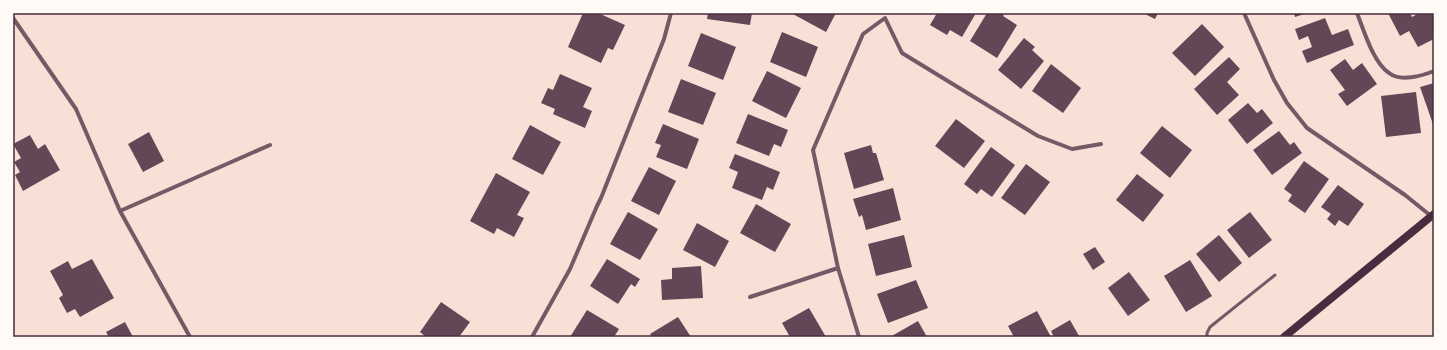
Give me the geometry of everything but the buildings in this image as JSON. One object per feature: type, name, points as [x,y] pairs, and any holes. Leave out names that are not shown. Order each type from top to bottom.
[{"type":"main road","points":[[1284,337],[1433,215]]},
{"type":"street","points":[[532,337],[570,269],[601,198],[664,39],[672,13]]},
{"type":"street","points":[[1244,13],[1274,80],[1287,103],[1307,128],[1433,215]]},
{"type":"street","points":[[1358,13],[1379,64],[1390,74],[1403,77],[1422,76],[1434,71]]},
{"type":"street","points":[[13,18],[76,109],[120,211],[190,337]]},
{"type":"street","points":[[859,337],[838,268],[813,150],[863,34],[885,18],[902,53],[1038,136],[1072,149],[1101,144]]},
{"type":"street","points":[[120,211],[270,145]]},
{"type":"street","points":[[750,298],[838,268]]},
{"type":"lane","points":[[1207,337],[1210,327],[1275,275]]}]
